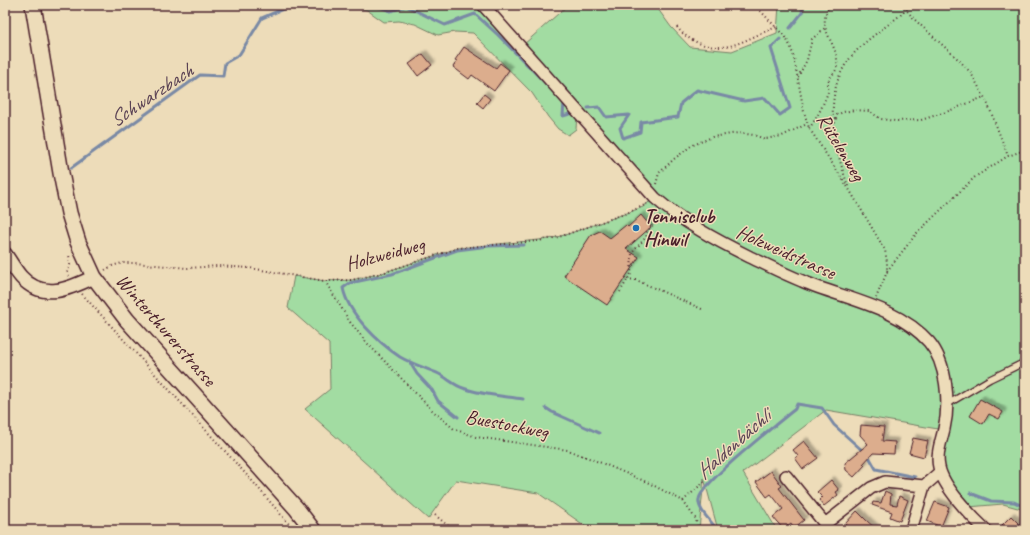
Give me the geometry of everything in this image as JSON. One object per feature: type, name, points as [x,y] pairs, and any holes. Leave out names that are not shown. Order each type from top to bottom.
[{"type":"main road","name":"Winterthurerstrasse","points":[[33,5],[69,213],[78,242],[94,277],[128,320],[291,502],[313,530]]},
{"type":"street","name":"Holzweidstrasse","points":[[483,5],[653,196],[666,208],[707,235],[781,272],[893,315],[924,337],[938,356],[944,371],[946,405],[945,423],[938,454],[940,472],[946,484],[959,501],[986,530]]},
{"type":"street","points":[[5,254],[21,277],[36,289],[55,292],[75,286],[94,277]]},
{"type":"street","points":[[911,530],[924,486],[940,472]]},
{"type":"street","points":[[786,476],[825,524],[871,488],[885,482],[924,486]]},
{"type":"lane","points":[[946,405],[990,379],[1025,362]]},
{"type":"path","name":"Rütelenweg","points":[[756,5],[786,38],[791,48],[807,124],[850,189],[882,244],[888,262],[887,272]]},
{"type":"path","points":[[809,128],[819,111],[827,93],[829,81],[837,66],[835,52],[825,28],[824,18],[830,5]]},
{"type":"path","points":[[902,5],[915,20],[971,73],[984,97],[1008,156]]},
{"type":"path","points":[[850,189],[842,170],[833,132],[834,95],[837,82],[842,70],[851,57],[881,29],[911,5]]},
{"type":"path","points":[[677,27],[682,34],[689,39],[711,46],[732,45],[777,28]]},
{"type":"path","points":[[798,77],[807,60],[812,39],[825,28]]},
{"type":"path","points":[[833,132],[837,115],[843,112],[855,110],[869,111],[881,119],[895,121],[921,120],[984,97]]},
{"type":"path","points":[[653,196],[659,173],[674,158],[693,145],[712,137],[736,133],[754,135],[762,139],[779,137],[807,124]]},
{"type":"path","points":[[872,306],[887,272],[917,233],[975,177],[1008,156],[1025,150]]},
{"type":"path","name":"Holzweidweg","points":[[94,277],[112,266],[122,263],[135,263],[187,268],[218,266],[250,268],[325,281],[352,280],[382,273],[458,248],[538,241],[559,237],[642,207],[653,196]]},
{"type":"path","points":[[620,292],[631,274],[632,253],[646,237],[647,232],[655,224],[666,208]]},
{"type":"path","points":[[627,279],[636,280],[704,310]]},
{"type":"path","name":"Buestockweg","points":[[325,281],[350,322],[366,343],[433,411],[454,429],[476,437],[568,450],[648,483],[684,501]]},
{"type":"path","points":[[699,530],[695,518],[684,501],[706,480]]},
{"type":"path","points":[[435,515],[453,530]]},
{"type":"green space","points":[[343,5],[483,5],[577,114],[576,129],[568,135],[558,129],[532,93],[473,33],[455,32],[438,35],[415,24],[399,21],[384,22],[367,10]]},
{"type":"green space","points":[[568,5],[655,5],[671,27],[690,47],[732,51],[777,33],[779,5],[1025,5],[1025,510],[1003,504],[957,508],[935,468],[938,429],[826,410],[743,473],[777,530],[718,530],[704,478],[699,530],[591,530],[538,493],[456,480],[428,519],[305,409],[330,389],[329,344],[288,308],[294,276],[325,281],[352,280],[382,273],[458,248],[549,239],[568,234],[643,207],[654,198],[523,45]]},
{"type":"building","points":[[464,47],[496,68],[500,63],[509,70],[494,91],[472,75],[469,79],[453,67],[457,61],[455,60]]},
{"type":"building","points":[[423,54],[432,65],[418,76],[409,64]]},
{"type":"building","points":[[484,94],[490,99],[483,108],[477,103]]},
{"type":"building","points":[[641,215],[651,227],[626,249],[639,257],[607,305],[564,276],[591,235],[600,231],[610,238],[626,225],[628,227]]},
{"type":"building","points":[[980,399],[1003,412],[999,419],[989,414],[983,424],[970,416]]},
{"type":"building","points":[[861,425],[884,427],[882,441],[895,442],[894,454],[873,453],[854,477],[846,470],[845,463],[868,444],[860,435]]},
{"type":"building","points":[[913,438],[928,441],[924,457],[909,453]]},
{"type":"building","points":[[804,441],[818,458],[803,469],[795,458],[798,456],[793,450]]},
{"type":"building","points":[[771,471],[782,486],[779,488],[804,520],[794,528],[791,523],[783,529],[773,517],[783,509],[771,494],[767,497],[756,482]]},
{"type":"building","points":[[831,480],[839,490],[836,492],[838,495],[824,506],[819,500],[822,497],[817,492]]},
{"type":"building","points":[[885,491],[891,494],[890,504],[897,505],[899,496],[908,500],[900,521],[890,517],[892,512],[872,505],[873,502],[881,503]]},
{"type":"building","points":[[935,502],[949,507],[941,527],[927,521]]},
{"type":"building","points":[[857,511],[877,530],[851,530],[845,524]]},
{"type":"building","points":[[1011,516],[1025,530],[1008,530],[1002,525]]},
{"type":"waterway","name":"Schwarzbach","points":[[71,168],[200,75],[223,76],[225,63],[239,55],[262,18],[292,5]]},
{"type":"waterway","name":"Schwarzbach","points":[[374,5],[391,11],[406,6],[445,25],[475,14],[498,35],[549,87]]},
{"type":"waterway","name":"Schwarzbach","points":[[790,28],[802,13],[803,5]]},
{"type":"waterway","name":"Schwarzbach","points":[[588,108],[599,107],[606,117],[629,115],[620,128],[623,138],[640,132],[641,122],[678,117],[681,103],[697,90],[744,101],[765,98],[780,115],[790,108],[771,48],[780,39]]},
{"type":"waterway","name":"Schwarzbach","points":[[563,101],[563,116],[573,113]]},
{"type":"waterway","points":[[523,399],[485,394],[463,388],[439,374],[400,357],[374,336],[358,318],[351,308],[343,288],[350,283],[392,274],[457,250],[489,246],[524,245]]},
{"type":"waterway","points":[[409,361],[417,374],[432,390],[438,401],[458,417]]},
{"type":"waterway","name":"Haldenbächli","points":[[715,530],[715,527],[700,507],[699,499],[703,491],[726,467],[795,409],[797,404],[822,408],[834,425],[864,452]]},
{"type":"waterway","points":[[546,408],[599,433]]},
{"type":"waterway","points":[[868,455],[876,469],[915,477]]},
{"type":"waterway","points":[[970,493],[991,501],[1014,502],[1025,507]]},
{"type":"place","name":"Tennisclub Hinwil","points":[[636,228]]}]
